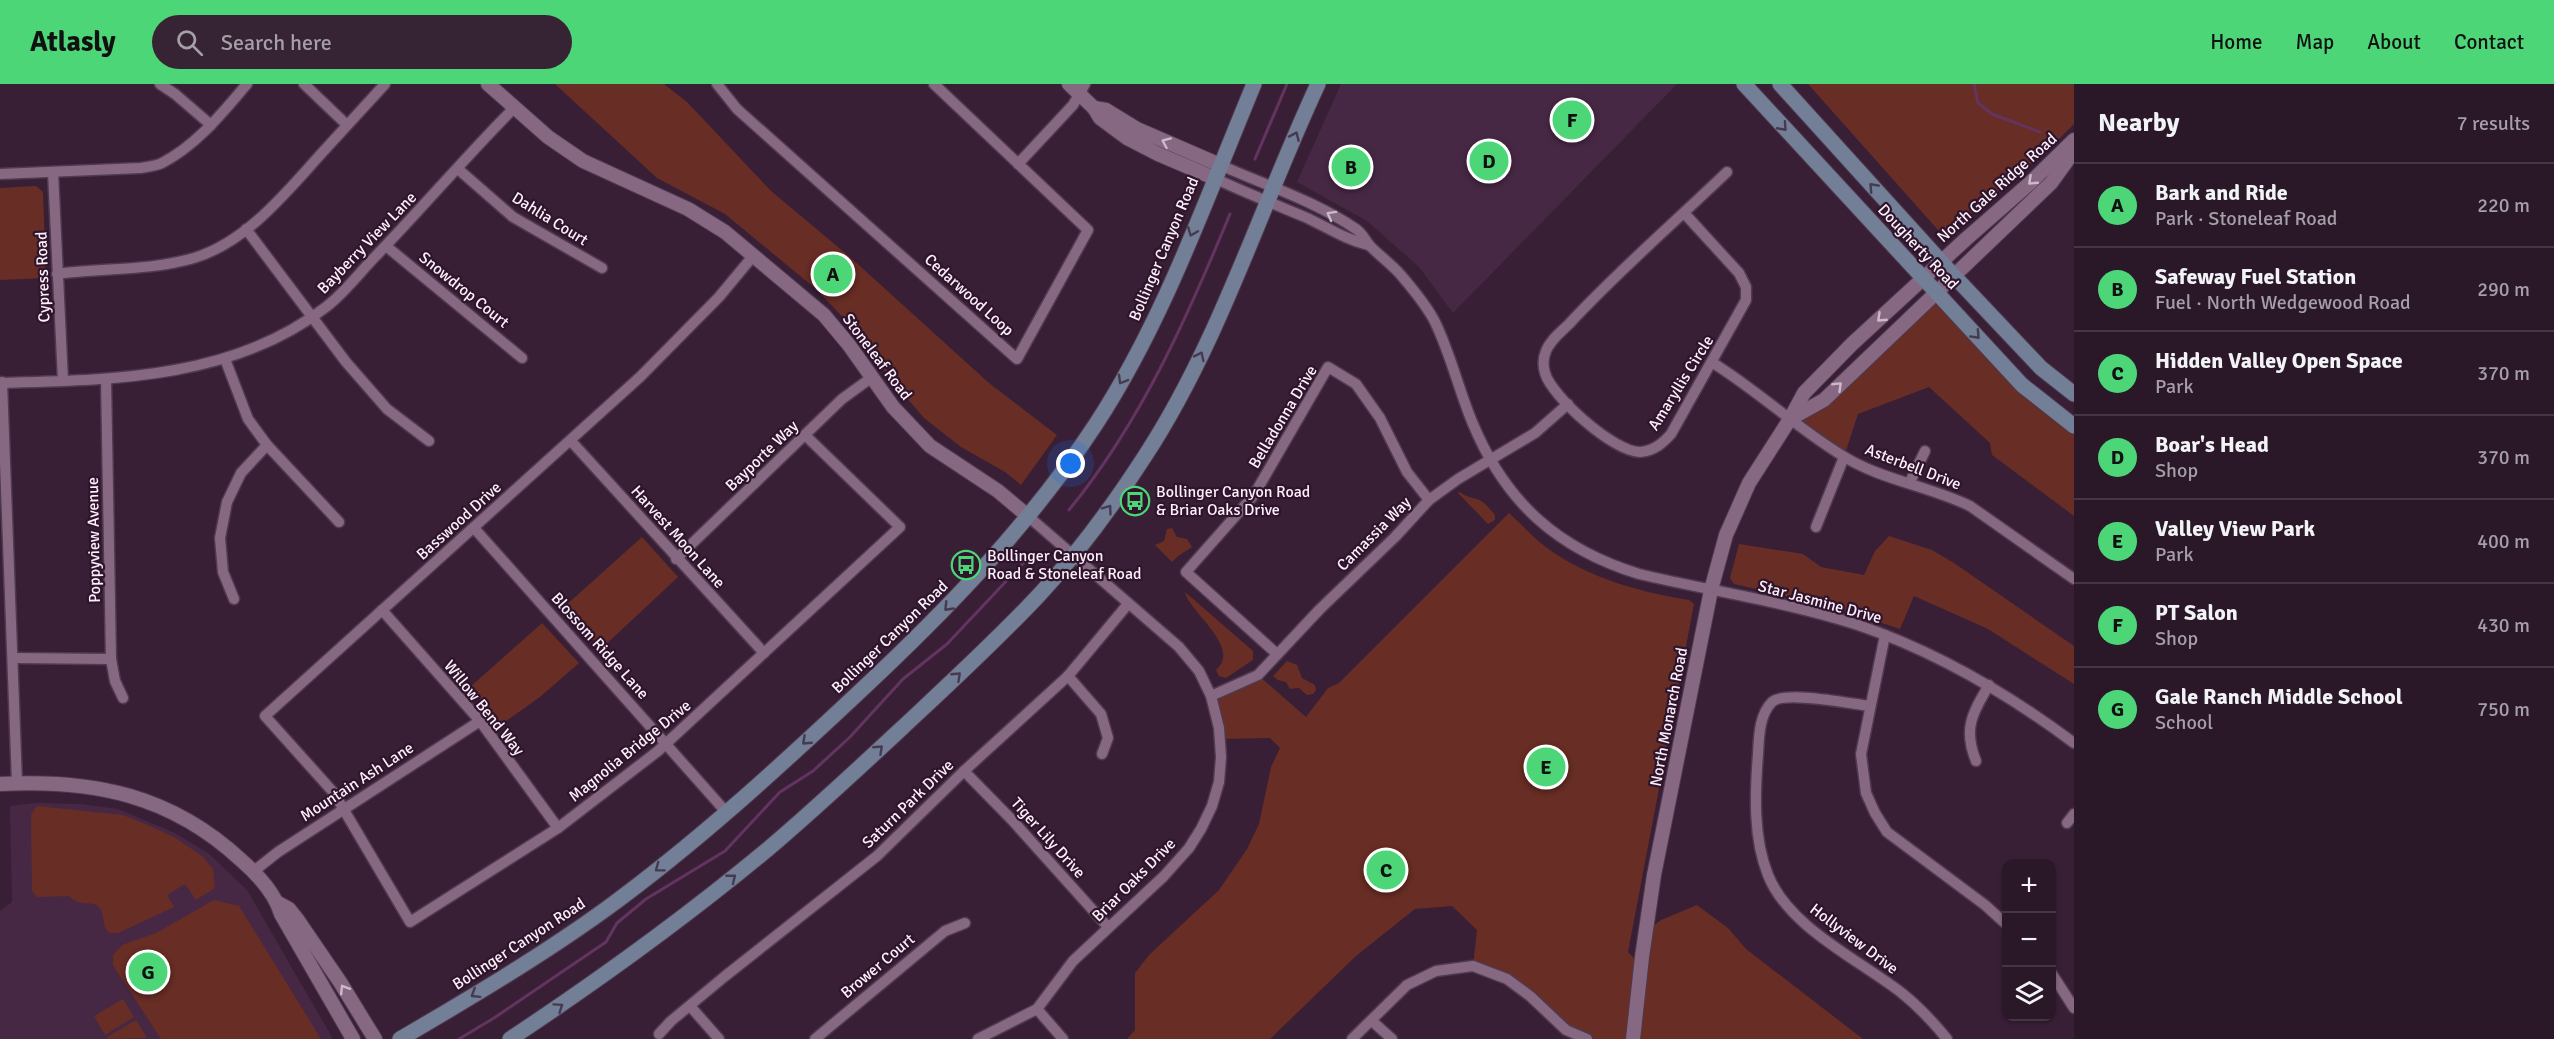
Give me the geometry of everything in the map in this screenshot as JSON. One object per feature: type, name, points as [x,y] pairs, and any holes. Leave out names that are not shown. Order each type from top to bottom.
[{"type":"main road","name":"Bollinger Canyon Road","points":[[400,1039],[526,963],[605,909],[726,813],[906,648],[992,561],[1029,517],[1097,423],[1124,378],[1158,310],[1254,84]]},
{"type":"main road","points":[[510,1039],[636,952],[769,848],[982,653],[1042,592],[1072,556],[1145,456],[1174,408],[1226,302],[1318,84]]},
{"type":"main road","name":"Dougherty Road","points":[[1744,84],[2022,385],[2074,426]]},
{"type":"main road","name":"Dougherty Road","points":[[1780,84],[1954,276],[2041,368],[2074,394]]},
{"type":"street","points":[[160,84],[175,93],[211,125]]},
{"type":"street","points":[[0,174],[140,168],[161,163],[189,145],[211,125],[247,84]]},
{"type":"street","points":[[304,84],[347,125]]},
{"type":"street","points":[[57,274],[151,267],[194,257],[219,248],[246,229],[282,196],[386,84]]},
{"type":"street","name":"Stoneleaf Road","points":[[488,84],[548,137],[583,160],[688,209],[719,228],[824,315],[849,345],[893,407],[930,446],[998,491],[1029,517]]},
{"type":"street","name":"Cedarwood Loop","points":[[717,84],[737,109],[1017,359],[1088,230],[934,84]]},
{"type":"street","points":[[1018,164],[1072,105],[1078,87]]},
{"type":"street","points":[[1078,87],[1094,108],[1106,110],[1137,129],[1269,196]]},
{"type":"street","name":"Bayberry View Lane","points":[[1,382],[106,380],[151,375],[225,359],[284,334],[327,306],[514,108]]},
{"type":"street","name":"North Gale Ridge Road","points":[[1941,261],[2030,183],[2074,140]]},
{"type":"street","name":"North Gale Ridge Road","points":[[1936,292],[2050,183],[2074,151]]},
{"type":"street","name":"Dahlia Court","points":[[458,169],[513,217],[602,268]]},
{"type":"street","name":"Cypress Road","points":[[53,172],[63,381]]},
{"type":"street","name":"Amaryllis Circle","points":[[1685,214],[1739,273],[1746,287],[1746,300],[1713,363],[1671,434],[1654,448],[1640,452],[1627,449],[1611,441],[1587,424],[1568,404],[1545,375],[1543,363],[1546,349],[1582,309],[1727,172]]},
{"type":"street","name":"Star Jasmine Drive","points":[[1269,196],[1351,241],[1369,245],[1400,274],[1434,320],[1473,424],[1491,460],[1522,506],[1559,538],[1610,565],[1639,574],[1822,615],[1885,635],[1943,660],[1989,685],[2040,717],[2074,743]]},
{"type":"street","points":[[246,229],[346,362],[387,409],[429,441]]},
{"type":"street","name":"Snowdrop Court","points":[[386,246],[522,358]]},
{"type":"street","name":"Basswood Drive","points":[[344,809],[334,793],[265,716],[571,441],[679,340],[720,297],[753,256]]},
{"type":"street","name":"North Monarch Road","points":[[1633,1039],[1654,875],[1710,590],[1726,535],[1749,483],[1804,393],[1852,344],[1941,261]]},
{"type":"street","name":"North Monarch Road","points":[[1790,419],[1824,400],[1936,292]]},
{"type":"street","points":[[225,359],[248,419],[267,445],[339,522]]},
{"type":"street","name":"Asterbell Drive","points":[[1713,363],[1844,457],[1881,474],[1956,499],[1977,510],[2074,579]]},
{"type":"street","name":"Belladonna Drive","points":[[1277,654],[1186,572],[1254,495],[1328,367],[1356,384],[1380,418],[1407,472],[1429,500]]},
{"type":"street","name":"Bayporte Way","points":[[676,559],[842,399],[871,378]]},
{"type":"street","name":"Poppyview Avenue","points":[[106,380],[111,659],[115,681],[123,698]]},
{"type":"street","points":[[1,382],[17,783]]},
{"type":"street","name":"Camassia Way","points":[[1211,696],[1258,675],[1429,500],[1535,433],[1568,404]]},
{"type":"street","name":"Magnolia Bridge Drive","points":[[344,809],[410,922],[558,828],[667,743],[900,526],[805,435]]},
{"type":"street","name":"Harvest Moon Lane","points":[[571,441],[764,653]]},
{"type":"street","points":[[234,599],[223,572],[220,538],[227,502],[241,473],[267,445]]},
{"type":"street","points":[[1910,482],[1925,451]]},
{"type":"street","points":[[1816,526],[1844,457]]},
{"type":"street","name":"Briar Oaks Drive","points":[[978,1039],[1037,1009],[1073,961],[1164,876],[1189,848],[1212,806],[1219,782],[1221,758],[1219,728],[1211,696],[1199,670],[1179,647],[1029,517]]},
{"type":"street","name":"Blossom Ridge Lane","points":[[474,528],[667,743],[726,813]]},
{"type":"street","name":"Saturn Park Drive","points":[[659,1034],[671,1021],[877,856],[964,771],[1068,676],[1128,604]]},
{"type":"street","name":"Willow Bend Way","points":[[382,610],[480,722],[558,828]]},
{"type":"street","points":[[1885,635],[1861,754],[1866,793],[1887,832],[2002,920]]},
{"type":"street","points":[[13,658],[111,659]]},
{"type":"street","points":[[1068,676],[1101,714],[1108,738],[1102,753]]},
{"type":"street","points":[[1976,761],[1969,744],[1970,729],[1976,708],[1989,685]]},
{"type":"street","name":"Hollyview Drive","points":[[1870,706],[1835,700],[1784,698],[1773,700],[1765,712],[1759,736],[1755,793],[1761,852],[1768,876],[1790,909],[1804,923],[1904,995],[1947,1039]]},
{"type":"street","name":"Mountain Ash Lane","points":[[254,871],[278,852],[480,722]]},
{"type":"street","name":"Tiger Lily Drive","points":[[964,771],[1012,820],[1108,927]]},
{"type":"street","points":[[0,784],[75,784],[141,798],[200,827],[225,845],[254,871],[278,903],[281,914],[353,1039]]},
{"type":"street","points":[[278,903],[289,909],[297,919],[375,1039]]},
{"type":"street","name":"Brower Court","points":[[815,1039],[945,931],[965,923]]},
{"type":"street","points":[[1352,1039],[1407,985],[1436,971],[1473,966],[1507,979],[1530,996],[1564,1035],[1587,1039]]},
{"type":"street","points":[[2056,980],[2074,1008]]},
{"type":"street","points":[[690,1006],[719,1039]]},
{"type":"street","points":[[1037,1009],[1063,1039]]},
{"type":"street","points":[[1372,1021],[1392,1039]]},
{"type":"shaded area","points":[[555,84],[664,84],[687,102],[771,191],[850,257],[989,383],[1057,435],[1021,485],[1005,472],[961,447],[924,418],[888,376],[855,330],[816,289],[725,214],[657,178]]},
{"type":"shaded area","points":[[1341,84],[1677,84],[1453,313],[1419,267],[1367,221],[1297,182]]},
{"type":"shaded area","points":[[1808,84],[2074,84],[2074,124],[2052,146],[1953,229],[1938,230]]},
{"type":"shaded area","points":[[36,186],[43,192],[46,278],[0,280],[0,188]]},
{"type":"shaded area","points":[[1936,292],[2074,426],[2074,516],[1992,455],[1990,443],[1929,387],[1858,414],[1844,457],[1790,419],[1824,400]]},
{"type":"shaded area","points":[[1458,493],[1485,504],[1495,514],[1495,520],[1488,524]]},
{"type":"shaded area","points":[[1509,513],[1544,546],[1582,569],[1617,583],[1689,600],[1694,604],[1628,952],[1640,964],[1646,931],[1661,920],[1697,905],[1728,928],[1746,949],[1863,1039],[1587,1039],[1566,1030],[1530,996],[1473,966],[1477,930],[1452,906],[1415,909],[1356,956],[1270,1039],[1127,1039],[1135,1030],[1135,973],[1149,955],[1219,890],[1247,849],[1259,824],[1271,767],[1280,748],[1270,738],[1220,739],[1211,696],[1258,675],[1306,717],[1328,688],[1339,683]]},
{"type":"shaded area","points":[[1172,528],[1177,537],[1187,539],[1192,547],[1172,562],[1155,545],[1164,541],[1167,529]]},
{"type":"shaded area","points":[[1889,536],[1932,550],[1954,563],[2074,646],[2074,684],[1988,629],[1914,596],[1900,629],[1831,606],[1734,584],[1730,578],[1739,544],[1803,554],[1821,567],[1864,575],[1875,551]]},
{"type":"shaded area","points":[[642,537],[678,577],[601,649],[564,607]]},
{"type":"shaded area","points":[[1185,592],[1253,651],[1253,660],[1226,678],[1219,676],[1216,670],[1223,661],[1223,651],[1219,641],[1188,600]]},
{"type":"shaded area","points":[[542,623],[579,663],[540,697],[499,726],[470,687]]},
{"type":"shaded area","points":[[1287,661],[1297,665],[1302,678],[1315,685],[1316,690],[1313,694],[1307,695],[1299,688],[1290,689],[1286,682],[1273,676]]},
{"type":"shaded area","points":[[35,803],[81,804],[118,809],[175,833],[208,853],[247,890],[333,1039],[0,1039],[0,911],[12,902],[10,806]]},
{"type":"shaded area","points":[[37,806],[123,815],[174,837],[202,856],[213,869],[215,888],[196,900],[185,884],[167,895],[174,907],[118,933],[112,933],[106,928],[101,911],[96,905],[78,902],[69,896],[37,897],[32,891],[31,815]]},
{"type":"shaded area","points":[[214,900],[239,906],[321,1039],[161,1039],[113,965],[113,955],[122,945],[156,933]]},
{"type":"shaded area","points":[[123,999],[134,1017],[105,1035],[94,1016]]},
{"type":"shaded area","points":[[136,1020],[147,1038],[108,1039],[107,1037]]},
{"type":"waterway","points":[[1255,159],[1287,84]]},
{"type":"waterway","points":[[1974,84],[1978,103],[1992,114],[2040,132]]},
{"type":"waterway","points":[[1069,510],[1095,476],[1140,405],[1197,292],[1230,214]]},
{"type":"waterway","points":[[459,1039],[606,942],[617,923],[646,899],[725,851],[780,792],[813,771],[850,737],[903,679],[947,644],[1029,557]]},
{"type":"place","name":"PT Salon","points":[[1572,120]]},
{"type":"place","name":"Boar's Head","points":[[1489,161]]},
{"type":"place","name":"Safeway Fuel Station","points":[[1351,167]]},
{"type":"place","name":"Bark and Ride","points":[[833,274]]},
{"type":"place","name":"Bollinger Canyon Road & Briar Oaks Drive","points":[[1135,501]]},
{"type":"place","name":"Bollinger Canyon Road & Stoneleaf Road","points":[[966,565]]},
{"type":"place","name":"Valley View Park","points":[[1546,767]]},
{"type":"place","name":"Hidden Valley Open Space","points":[[1386,870]]},
{"type":"place","name":"Gale Ranch Middle School","points":[[148,972]]}]
